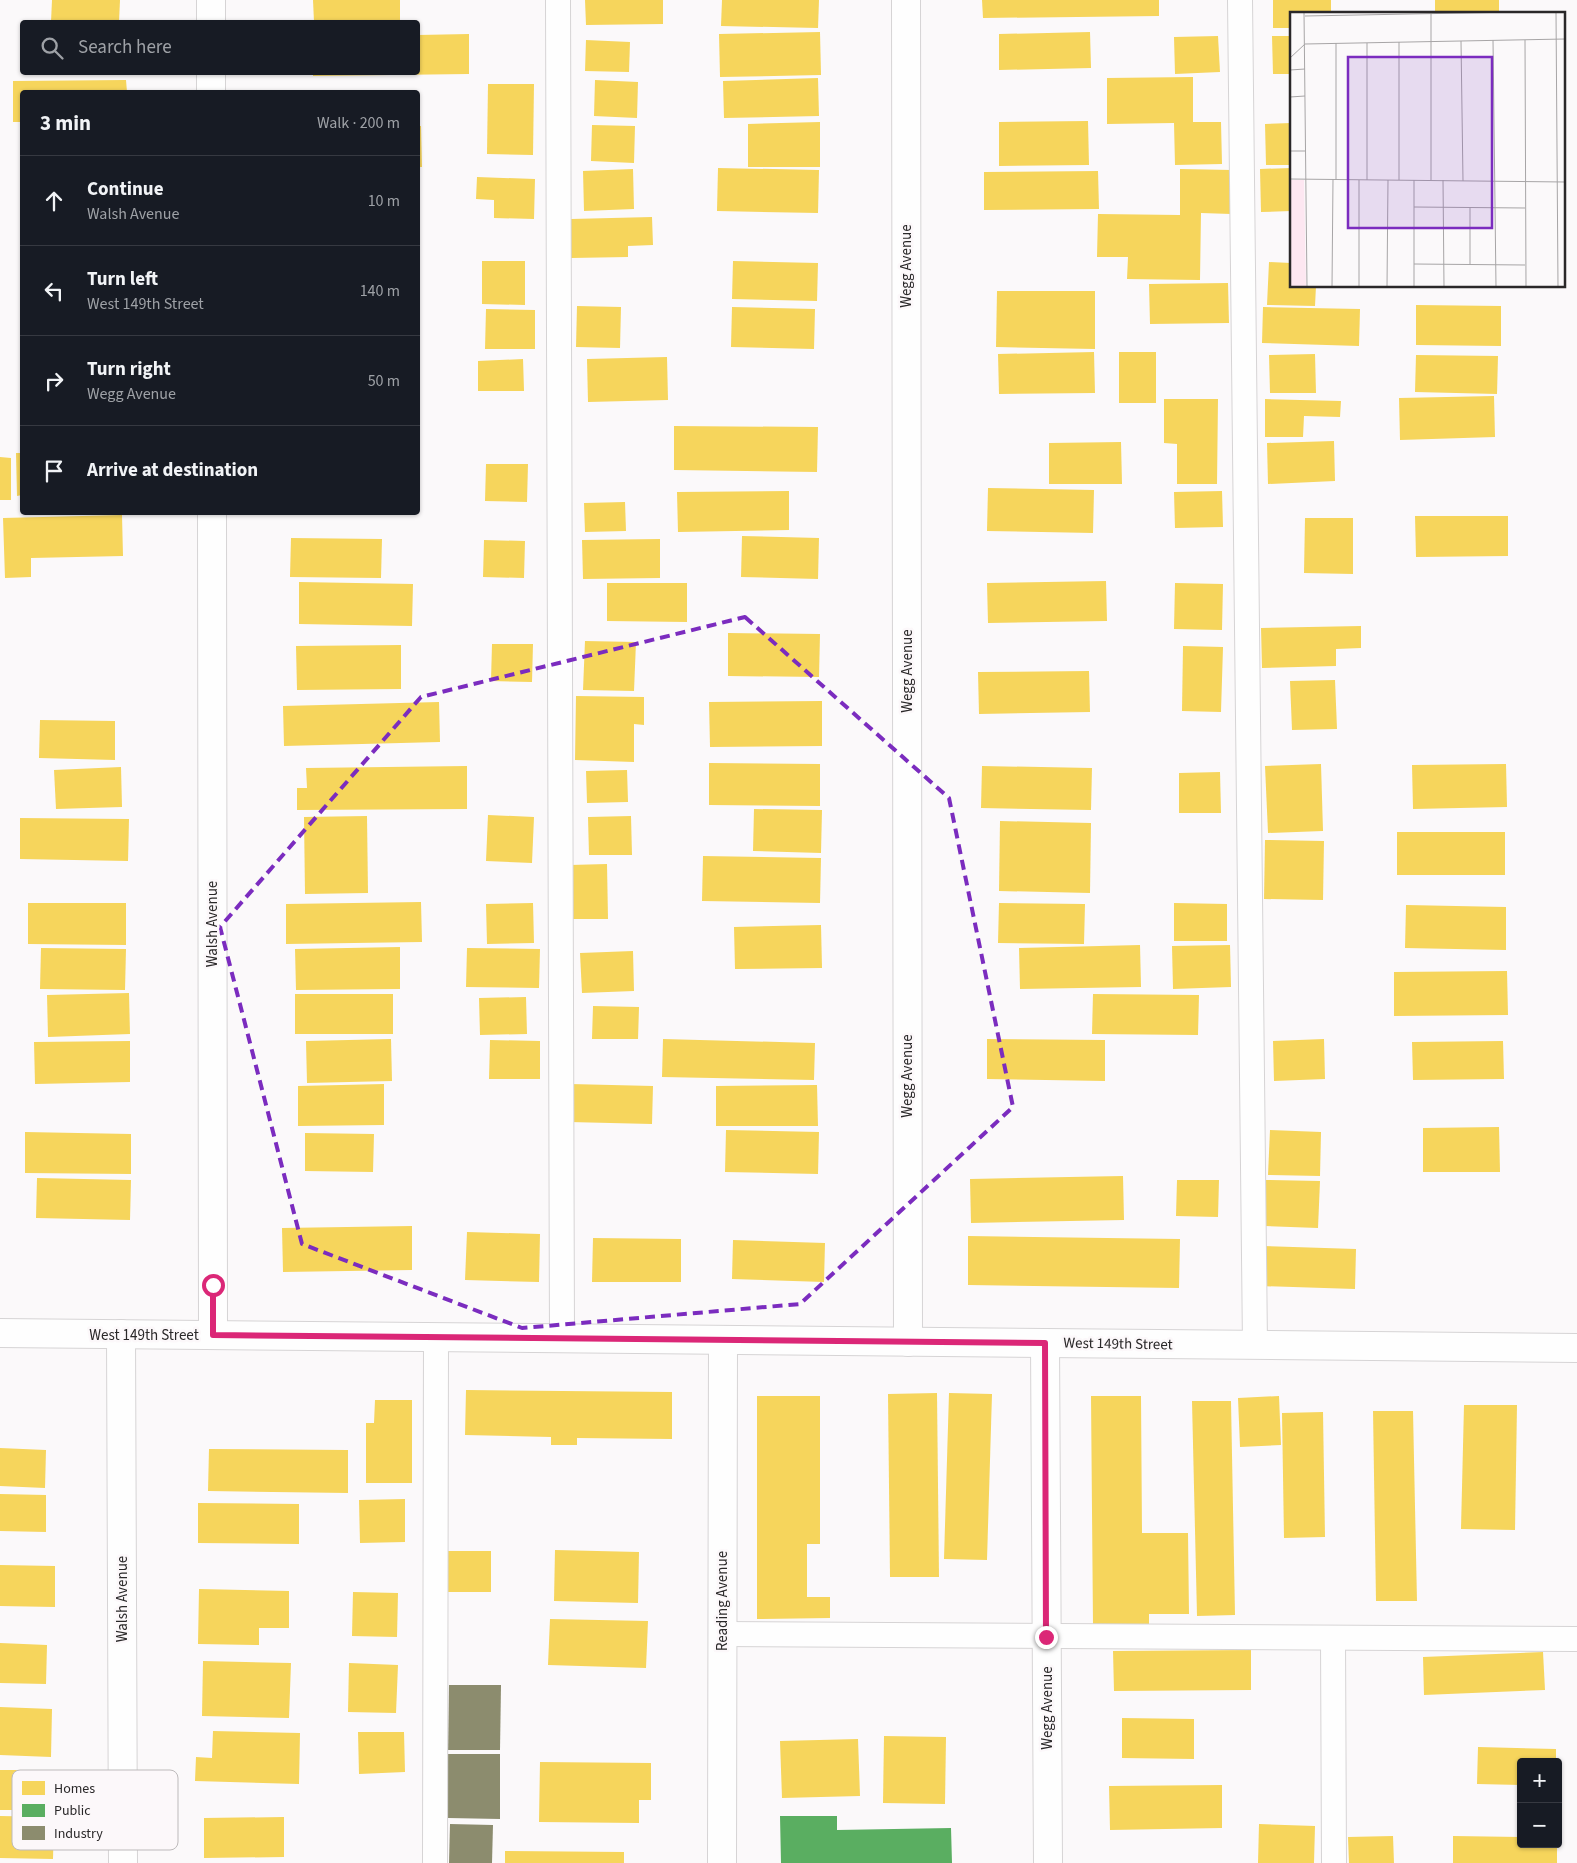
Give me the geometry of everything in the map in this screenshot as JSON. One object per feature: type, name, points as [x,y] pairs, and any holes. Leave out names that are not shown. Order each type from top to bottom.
[{"type":"street","points":[[211,0],[211,20]]},
{"type":"street","name":"Wegg Avenue","points":[[906,0],[908,1342]]},
{"type":"street","points":[[211,75],[211,90]]},
{"type":"street","name":"Walsh Avenue","points":[[212,515],[213,1335]]},
{"type":"street","name":"West 149th Street","points":[[0,1333],[1577,1348]]},
{"type":"street","name":"Walsh Avenue","points":[[121,1334],[123,1770]]},
{"type":"street","name":"Reading Avenue","points":[[722,1863],[723,1340]]},
{"type":"street","name":"Wegg Avenue","points":[[1045,1343],[1048,1863]]},
{"type":"street","name":"Walsh Avenue","points":[[123,1850],[123,1863]]},
{"type":"lane","points":[[558,0],[562,1338]]},
{"type":"lane","points":[[1240,0],[1255,1345]]},
{"type":"lane","points":[[435,1863],[436,1337]]},
{"type":"lane","points":[[722,1634],[1577,1639]]},
{"type":"lane","points":[[1333,1638],[1334,1863]]},
{"type":"highlighted area","points":[[745,617],[949,798],[1013,1107],[800,1304],[522,1328],[302,1244],[220,927],[421,697]]},
{"type":"building: Homes","points":[[52,0],[120,0],[119,20],[51,20]]},
{"type":"building: Homes","points":[[313,0],[400,0],[400,20],[314,20]]},
{"type":"building: Homes","points":[[585,0],[663,0],[663,24],[586,25]]},
{"type":"building: Homes","points":[[722,0],[819,0],[818,28],[721,26]]},
{"type":"building: Homes","points":[[982,0],[1159,0],[1159,16],[983,18]]},
{"type":"building: Homes","points":[[1273,0],[1331,0],[1331,12],[1290,12],[1290,28],[1273,28]]},
{"type":"building: Homes","points":[[1435,0],[1499,0],[1499,12],[1435,12]]},
{"type":"building: Homes","points":[[820,32],[821,75],[720,77],[719,34]]},
{"type":"building: Homes","points":[[1090,32],[1091,68],[999,70],[999,34]]},
{"type":"building: Homes","points":[[469,34],[469,74],[420,75],[420,35]]},
{"type":"building: Homes","points":[[1218,36],[1220,72],[1175,74],[1174,37]]},
{"type":"building: Homes","points":[[1272,36],[1290,36],[1290,74],[1273,74]]},
{"type":"building: Homes","points":[[586,40],[630,42],[629,72],[585,71]]},
{"type":"building: Homes","points":[[313,75],[391,75],[313,76]]},
{"type":"building: Homes","points":[[1193,77],[1193,122],[1221,122],[1222,164],[1175,165],[1174,123],[1107,124],[1107,78]]},
{"type":"building: Homes","points":[[818,78],[819,116],[724,118],[723,81]]},
{"type":"building: Homes","points":[[126,80],[127,90],[20,90],[20,122],[13,122],[13,81]]},
{"type":"building: Homes","points":[[595,80],[638,82],[637,118],[594,116]]},
{"type":"building: Homes","points":[[488,84],[534,84],[533,155],[487,154]]},
{"type":"building: Homes","points":[[1088,121],[1089,165],[999,166],[999,122]]},
{"type":"building: Homes","points":[[820,122],[820,167],[748,167],[748,124]]},
{"type":"building: Homes","points":[[1290,123],[1290,165],[1266,165],[1265,124]]},
{"type":"building: Homes","points":[[592,125],[635,126],[634,163],[591,161]]},
{"type":"building: Homes","points":[[420,126],[421,126],[422,167],[420,167]]},
{"type":"building: Homes","points":[[718,168],[819,170],[818,213],[717,211]]},
{"type":"building: Homes","points":[[1290,168],[1290,211],[1261,212],[1260,169]]},
{"type":"building: Homes","points":[[633,169],[634,209],[584,211],[583,171]]},
{"type":"building: Homes","points":[[1180,169],[1232,170],[1231,214],[1201,213],[1200,280],[1127,279],[1128,257],[1097,257],[1098,214],[1180,215]]},
{"type":"building: Homes","points":[[1098,171],[1099,209],[984,210],[984,172]]},
{"type":"building: Homes","points":[[477,177],[535,179],[534,219],[494,218],[494,200],[476,199]]},
{"type":"building: Homes","points":[[652,217],[653,245],[628,246],[628,257],[571,258],[571,219]]},
{"type":"building: Homes","points":[[482,261],[525,261],[525,305],[482,304]]},
{"type":"building: Homes","points":[[733,261],[818,263],[817,301],[732,299]]},
{"type":"building: Homes","points":[[1269,262],[1290,263],[1290,288],[1316,288],[1315,306],[1267,305]]},
{"type":"building: Homes","points":[[1228,283],[1229,323],[1150,324],[1149,284]]},
{"type":"building: Homes","points":[[997,291],[1095,291],[1095,349],[996,347]]},
{"type":"building: Homes","points":[[1416,305],[1501,306],[1501,346],[1416,345]]},
{"type":"building: Homes","points":[[577,306],[621,307],[620,348],[576,347]]},
{"type":"building: Homes","points":[[732,307],[815,309],[814,349],[731,347]]},
{"type":"building: Homes","points":[[1263,307],[1360,309],[1359,346],[1262,343]]},
{"type":"building: Homes","points":[[486,309],[535,310],[535,349],[485,349]]},
{"type":"building: Homes","points":[[1094,352],[1095,393],[999,394],[998,354]]},
{"type":"building: Homes","points":[[1119,352],[1156,352],[1156,403],[1119,403]]},
{"type":"building: Homes","points":[[1315,354],[1316,393],[1270,393],[1269,355]]},
{"type":"building: Homes","points":[[1416,355],[1498,356],[1497,394],[1415,392]]},
{"type":"building: Homes","points":[[667,357],[668,400],[588,402],[587,359]]},
{"type":"building: Homes","points":[[523,359],[524,391],[478,391],[478,361]]},
{"type":"building: Homes","points":[[1494,396],[1495,437],[1400,440],[1399,398]]},
{"type":"building: Homes","points":[[1164,399],[1218,399],[1217,484],[1177,484],[1177,444],[1164,443]]},
{"type":"building: Homes","points":[[1265,399],[1341,401],[1340,417],[1304,416],[1303,437],[1265,437]]},
{"type":"building: Homes","points":[[674,426],[818,427],[817,472],[674,470]]},
{"type":"building: Homes","points":[[1334,441],[1335,481],[1268,484],[1267,443]]},
{"type":"building: Homes","points":[[1121,442],[1122,484],[1049,484],[1049,443]]},
{"type":"building: Homes","points":[[16,453],[20,453],[20,495],[17,496]]},
{"type":"building: Homes","points":[[0,457],[11,458],[11,500],[0,500]]},
{"type":"building: Homes","points":[[486,464],[528,464],[527,502],[485,501]]},
{"type":"building: Homes","points":[[988,488],[1094,490],[1093,533],[987,531]]},
{"type":"building: Homes","points":[[789,491],[789,530],[678,532],[677,492]]},
{"type":"building: Homes","points":[[1222,491],[1223,527],[1175,528],[1174,492]]},
{"type":"building: Homes","points":[[625,502],[626,531],[585,532],[584,503]]},
{"type":"building: Homes","points":[[122,515],[123,556],[31,558],[31,577],[5,578],[3,518]]},
{"type":"building: Homes","points":[[1415,516],[1508,516],[1508,556],[1416,557]]},
{"type":"building: Homes","points":[[1305,518],[1353,518],[1353,574],[1304,573]]},
{"type":"building: Homes","points":[[742,536],[819,538],[818,579],[741,577]]},
{"type":"building: Homes","points":[[291,538],[382,539],[381,578],[290,577]]},
{"type":"building: Homes","points":[[660,539],[660,578],[583,579],[582,540]]},
{"type":"building: Homes","points":[[484,540],[525,541],[524,578],[483,577]]},
{"type":"building: Homes","points":[[1106,581],[1107,621],[988,623],[987,583]]},
{"type":"building: Homes","points":[[299,582],[413,584],[412,626],[299,624]]},
{"type":"building: Homes","points":[[607,583],[687,583],[687,622],[607,621]]},
{"type":"building: Homes","points":[[1175,583],[1223,584],[1222,630],[1174,629]]},
{"type":"building: Homes","points":[[1361,626],[1361,648],[1336,649],[1336,666],[1262,668],[1261,628]]},
{"type":"building: Homes","points":[[728,633],[820,634],[819,677],[728,676]]},
{"type":"building: Homes","points":[[585,641],[636,642],[634,691],[583,690]]},
{"type":"building: Homes","points":[[492,644],[533,644],[532,682],[491,681]]},
{"type":"building: Homes","points":[[401,645],[401,689],[297,690],[296,646]]},
{"type":"building: Homes","points":[[1183,646],[1223,647],[1221,712],[1182,711]]},
{"type":"building: Homes","points":[[1089,671],[1090,712],[979,714],[978,672]]},
{"type":"building: Homes","points":[[1335,680],[1337,729],[1292,730],[1290,681]]},
{"type":"building: Homes","points":[[576,696],[644,697],[644,725],[634,724],[634,762],[575,760]]},
{"type":"building: Homes","points":[[822,701],[822,746],[710,747],[709,702]]},
{"type":"building: Homes","points":[[439,702],[440,742],[284,746],[283,706]]},
{"type":"building: Homes","points":[[40,720],[115,721],[115,760],[39,758]]},
{"type":"building: Homes","points":[[709,763],[820,764],[820,806],[709,805]]},
{"type":"building: Homes","points":[[1321,764],[1323,831],[1268,833],[1265,766]]},
{"type":"building: Homes","points":[[1506,764],[1507,807],[1413,809],[1412,765]]},
{"type":"building: Homes","points":[[467,766],[467,809],[297,810],[297,788],[307,788],[306,768]]},
{"type":"building: Homes","points":[[982,766],[1092,768],[1091,810],[981,808]]},
{"type":"building: Homes","points":[[121,767],[122,807],[56,809],[54,770]]},
{"type":"building: Homes","points":[[627,770],[628,802],[587,803],[586,771]]},
{"type":"building: Homes","points":[[1220,772],[1221,813],[1179,813],[1179,773]]},
{"type":"building: Homes","points":[[754,809],[822,810],[821,853],[753,851]]},
{"type":"building: Homes","points":[[488,815],[534,817],[532,863],[486,861]]},
{"type":"building: Homes","points":[[367,816],[368,893],[305,894],[304,817]]},
{"type":"building: Homes","points":[[631,816],[632,855],[589,855],[588,817]]},
{"type":"building: Homes","points":[[20,818],[129,819],[128,861],[20,859]]},
{"type":"building: Homes","points":[[1000,821],[1091,823],[1090,893],[999,891]]},
{"type":"building: Homes","points":[[1397,832],[1505,832],[1505,875],[1397,875]]},
{"type":"building: Homes","points":[[1265,840],[1324,841],[1323,900],[1264,899]]},
{"type":"building: Homes","points":[[703,856],[821,858],[820,903],[702,901]]},
{"type":"building: Homes","points":[[607,864],[608,919],[572,919],[570,865]]},
{"type":"building: Homes","points":[[421,902],[422,942],[286,944],[286,904]]},
{"type":"building: Homes","points":[[28,903],[126,903],[126,945],[28,944]]},
{"type":"building: Homes","points":[[533,903],[534,943],[487,944],[486,904]]},
{"type":"building: Homes","points":[[999,903],[1085,904],[1084,944],[998,943]]},
{"type":"building: Homes","points":[[1174,903],[1227,904],[1227,941],[1174,941]]},
{"type":"building: Homes","points":[[1406,905],[1506,907],[1506,950],[1405,948]]},
{"type":"building: Homes","points":[[821,925],[822,968],[735,969],[734,927]]},
{"type":"building: Homes","points":[[1140,945],[1141,987],[1020,989],[1019,948]]},
{"type":"building: Homes","points":[[1230,945],[1231,987],[1173,989],[1172,946]]},
{"type":"building: Homes","points":[[400,947],[400,989],[296,990],[295,949]]},
{"type":"building: Homes","points":[[41,948],[126,949],[125,990],[40,989]]},
{"type":"building: Homes","points":[[467,948],[540,949],[539,988],[466,987]]},
{"type":"building: Homes","points":[[633,951],[634,991],[582,993],[580,953]]},
{"type":"building: Homes","points":[[1507,971],[1508,1015],[1394,1016],[1394,972]]},
{"type":"building: Homes","points":[[129,993],[130,1034],[48,1037],[47,995]]},
{"type":"building: Homes","points":[[295,994],[393,994],[393,1034],[295,1034]]},
{"type":"building: Homes","points":[[1093,994],[1199,995],[1198,1035],[1092,1034]]},
{"type":"building: Homes","points":[[526,997],[527,1034],[480,1035],[479,998]]},
{"type":"building: Homes","points":[[593,1006],[639,1007],[638,1039],[592,1039]]},
{"type":"building: Homes","points":[[391,1039],[392,1081],[307,1083],[306,1041]]},
{"type":"building: Homes","points":[[663,1039],[815,1043],[814,1080],[662,1077]]},
{"type":"building: Homes","points":[[987,1039],[1105,1040],[1105,1081],[987,1079]]},
{"type":"building: Homes","points":[[1324,1039],[1325,1079],[1274,1081],[1273,1041]]},
{"type":"building: Homes","points":[[490,1040],[540,1041],[540,1079],[489,1079]]},
{"type":"building: Homes","points":[[130,1041],[130,1082],[35,1084],[34,1042]]},
{"type":"building: Homes","points":[[1503,1041],[1504,1079],[1413,1080],[1412,1042]]},
{"type":"building: Homes","points":[[384,1084],[384,1125],[298,1126],[298,1086]]},
{"type":"building: Homes","points":[[570,1084],[653,1086],[652,1124],[569,1122]]},
{"type":"building: Homes","points":[[817,1085],[818,1126],[716,1126],[716,1086]]},
{"type":"building: Homes","points":[[1499,1127],[1500,1172],[1423,1172],[1423,1128]]},
{"type":"building: Homes","points":[[726,1130],[819,1132],[818,1174],[725,1172]]},
{"type":"building: Homes","points":[[1270,1130],[1321,1132],[1320,1176],[1268,1175]]},
{"type":"building: Homes","points":[[25,1132],[131,1134],[131,1174],[25,1173]]},
{"type":"building: Homes","points":[[305,1133],[374,1134],[373,1172],[305,1171]]},
{"type":"building: Homes","points":[[1123,1176],[1124,1220],[971,1223],[970,1179]]},
{"type":"building: Homes","points":[[37,1178],[131,1180],[130,1220],[36,1218]]},
{"type":"building: Homes","points":[[1177,1180],[1219,1180],[1218,1217],[1176,1216]]},
{"type":"building: Homes","points":[[1266,1180],[1320,1181],[1318,1228],[1265,1226]]},
{"type":"building: Homes","points":[[412,1226],[412,1270],[283,1272],[282,1228]]},
{"type":"building: Homes","points":[[467,1232],[540,1234],[539,1282],[465,1280]]},
{"type":"building: Homes","points":[[968,1236],[1180,1239],[1179,1288],[968,1285]]},
{"type":"building: Homes","points":[[593,1238],[681,1239],[681,1282],[592,1282]]},
{"type":"building: Homes","points":[[733,1240],[825,1243],[824,1282],[732,1279]]},
{"type":"building: Homes","points":[[1261,1246],[1356,1249],[1355,1289],[1260,1286]]},
{"type":"building: Homes","points":[[466,1390],[672,1392],[672,1439],[577,1438],[577,1445],[551,1445],[551,1437],[465,1435]]},
{"type":"building: Homes","points":[[937,1393],[939,1577],[890,1577],[888,1394]]},
{"type":"building: Homes","points":[[949,1393],[992,1394],[987,1560],[944,1559]]},
{"type":"building: Homes","points":[[757,1396],[820,1396],[820,1544],[807,1544],[807,1597],[830,1597],[830,1618],[757,1619]]},
{"type":"building: Homes","points":[[1091,1396],[1141,1396],[1142,1533],[1188,1533],[1189,1614],[1149,1614],[1149,1624],[1093,1625]]},
{"type":"building: Homes","points":[[1279,1396],[1281,1445],[1240,1447],[1238,1398]]},
{"type":"building: Homes","points":[[375,1400],[412,1400],[412,1483],[366,1483],[366,1423],[374,1423]]},
{"type":"building: Homes","points":[[1192,1401],[1231,1401],[1235,1615],[1197,1616]]},
{"type":"building: Homes","points":[[1464,1405],[1517,1405],[1515,1530],[1461,1529]]},
{"type":"building: Homes","points":[[1373,1411],[1413,1411],[1417,1601],[1376,1601]]},
{"type":"building: Homes","points":[[1323,1412],[1325,1537],[1284,1538],[1282,1413]]},
{"type":"building: Homes","points":[[0,1448],[46,1450],[45,1488],[0,1486]]},
{"type":"building: Homes","points":[[209,1449],[348,1450],[348,1493],[208,1491]]},
{"type":"building: Homes","points":[[0,1494],[46,1495],[46,1532],[0,1531]]},
{"type":"building: Homes","points":[[405,1499],[405,1542],[360,1543],[359,1500]]},
{"type":"building: Homes","points":[[198,1503],[299,1504],[299,1544],[198,1543]]},
{"type":"building: Homes","points":[[555,1550],[639,1552],[638,1603],[554,1601]]},
{"type":"building: Homes","points":[[447,1551],[491,1551],[491,1592],[447,1592]]},
{"type":"building: Homes","points":[[0,1565],[55,1566],[55,1607],[0,1606]]},
{"type":"building: Homes","points":[[199,1589],[289,1591],[289,1628],[259,1628],[259,1645],[198,1644]]},
{"type":"building: Homes","points":[[353,1592],[398,1593],[397,1637],[352,1636]]},
{"type":"building: Homes","points":[[550,1619],[648,1621],[646,1668],[548,1665]]},
{"type":"building: Homes","points":[[0,1643],[47,1645],[46,1684],[0,1683]]},
{"type":"building: Homes","points":[[1251,1650],[1251,1690],[1114,1691],[1113,1651]]},
{"type":"building: Homes","points":[[1543,1652],[1545,1690],[1424,1695],[1423,1657]]},
{"type":"building: Homes","points":[[203,1661],[291,1663],[289,1718],[202,1716]]},
{"type":"building: Homes","points":[[349,1663],[398,1665],[396,1713],[348,1712]]},
{"type":"building: Homes","points":[[0,1707],[52,1709],[51,1757],[0,1755]]},
{"type":"building: Homes","points":[[1122,1718],[1194,1719],[1194,1759],[1122,1758]]},
{"type":"building: Homes","points":[[213,1731],[300,1733],[299,1784],[195,1781],[196,1757],[212,1758]]},
{"type":"building: Homes","points":[[358,1732],[404,1732],[405,1772],[359,1774]]},
{"type":"building: Homes","points":[[884,1736],[946,1737],[945,1804],[883,1803]]},
{"type":"building: Homes","points":[[858,1739],[860,1796],[782,1798],[780,1741]]},
{"type":"building: Homes","points":[[1478,1747],[1556,1749],[1556,1758],[1517,1758],[1517,1785],[1477,1784]]},
{"type":"building: Homes","points":[[540,1762],[651,1763],[651,1800],[639,1800],[639,1823],[539,1822]]},
{"type":"building: Homes","points":[[0,1770],[12,1770],[12,1810],[0,1810]]},
{"type":"building: Homes","points":[[1222,1785],[1222,1828],[1110,1830],[1109,1786]]},
{"type":"building: Homes","points":[[0,1816],[12,1816],[12,1850],[53,1850],[53,1859],[0,1858]]},
{"type":"building: Homes","points":[[284,1817],[284,1857],[204,1858],[204,1818]]},
{"type":"building: Homes","points":[[1259,1824],[1315,1826],[1314,1863],[1258,1863]]},
{"type":"building: Homes","points":[[1393,1836],[1394,1863],[1349,1863],[1348,1837]]},
{"type":"building: Homes","points":[[1453,1836],[1517,1837],[1517,1848],[1557,1848],[1557,1863],[1453,1863]]},
{"type":"building: Homes","points":[[505,1851],[624,1852],[624,1863],[505,1863]]},
{"type":"building: Public","points":[[780,1816],[837,1816],[837,1830],[951,1828],[952,1863],[781,1863]]},
{"type":"building: Industry","points":[[449,1685],[501,1685],[500,1750],[448,1750]]},
{"type":"building: Industry","points":[[448,1754],[500,1754],[500,1819],[448,1818]]},
{"type":"building: Industry","points":[[450,1824],[493,1825],[492,1863],[449,1863]]},
{"type":"route","points":[[213,1285],[213,1335],[1045,1343],[1046,1637]]}]
